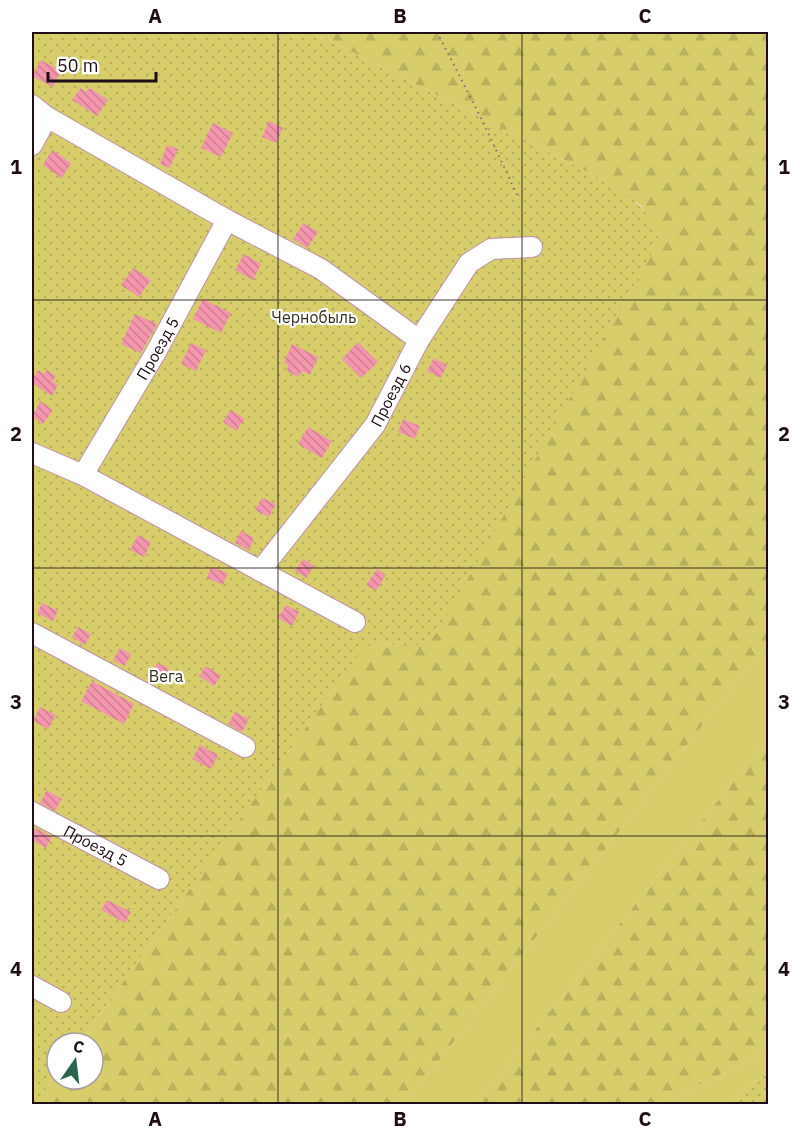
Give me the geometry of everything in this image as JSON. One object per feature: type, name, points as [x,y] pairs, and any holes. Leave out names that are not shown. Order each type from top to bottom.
[{"type":"street","points":[[32,105],[47,117],[227,220],[321,269],[420,340]]},
{"type":"street","points":[[32,145],[47,117]]},
{"type":"street","name":"Проезд 5","points":[[83,475],[156,352],[227,220]]},
{"type":"street","name":"Проезд 6","points":[[260,571],[375,425],[420,340],[469,263],[491,249],[532,247]]},
{"type":"street","points":[[32,453],[83,475],[355,622]]},
{"type":"street","points":[[32,633],[245,747]]},
{"type":"street","name":"Проезд 5","points":[[32,812],[159,879]]},
{"type":"street","points":[[32,986],[61,1002]]},
{"type":"path","points":[[437,32],[519,199]]},
{"type":"green space","name":"Чернобыль","points":[[32,32],[313,32],[603,180],[638,204],[649,218],[659,241],[437,633],[420,645],[398,646],[380,642],[364,647],[88,1031],[45,1031],[45,1090],[35,1104],[32,1104]]},
{"type":"green space","points":[[313,32],[768,32],[768,642],[405,1104],[35,1104],[45,1090],[105,1091],[105,1031],[88,1031],[364,646],[380,642],[398,646],[642,206],[603,180]]},
{"type":"green space","points":[[768,642],[768,738],[476,1104],[405,1104]]},
{"type":"green space","points":[[768,738],[768,1050],[661,1104],[476,1104]]},
{"type":"green space","points":[[768,1050],[768,1074],[750,1084],[729,1104],[661,1104]]},
{"type":"green space","points":[[768,1074],[768,1104],[729,1104],[750,1084]]},
{"type":"building","points":[[41,60],[61,71],[53,87],[32,76]]},
{"type":"building","points":[[81,88],[86,92],[90,88],[108,100],[97,116],[72,100]]},
{"type":"building","points":[[269,121],[283,128],[276,143],[262,137]]},
{"type":"building","points":[[213,123],[233,133],[221,157],[201,148]]},
{"type":"building","points":[[167,145],[178,149],[170,168],[160,164]]},
{"type":"building","points":[[52,150],[71,163],[62,178],[43,165]]},
{"type":"building","points":[[303,223],[318,232],[307,248],[293,239]]},
{"type":"building","points":[[244,254],[261,264],[253,280],[235,270]]},
{"type":"building","points":[[133,268],[151,280],[139,297],[121,285]]},
{"type":"building","points":[[203,299],[231,313],[221,333],[193,319]]},
{"type":"building","points":[[135,314],[157,324],[141,353],[121,344]]},
{"type":"building","points":[[358,342],[378,362],[361,378],[342,359]]},
{"type":"building","points":[[191,343],[206,350],[196,371],[181,364]]},
{"type":"building","points":[[292,344],[318,357],[310,375],[302,371],[299,377],[287,371],[288,365],[284,362]]},
{"type":"building","points":[[434,358],[447,365],[441,378],[427,371]]},
{"type":"building","points":[[38,370],[44,374],[47,370],[56,376],[52,381],[58,385],[52,396],[32,383]]},
{"type":"building","points":[[40,401],[53,410],[43,424],[32,417]]},
{"type":"building","points":[[231,410],[245,419],[236,431],[223,422]]},
{"type":"building","points":[[403,419],[420,426],[415,439],[398,432]]},
{"type":"building","points":[[308,427],[332,441],[322,458],[298,444]]},
{"type":"building","points":[[262,498],[276,504],[269,517],[255,510]]},
{"type":"building","points":[[241,531],[254,538],[249,550],[235,543]]},
{"type":"building","points":[[138,535],[151,542],[144,557],[130,550]]},
{"type":"building","points":[[303,559],[314,566],[306,578],[295,571]]},
{"type":"building","points":[[211,567],[228,573],[223,585],[207,578]]},
{"type":"building","points":[[377,569],[386,575],[376,591],[366,585]]},
{"type":"building","points":[[42,603],[58,611],[53,621],[37,613]]},
{"type":"building","points":[[286,605],[299,612],[292,626],[278,618]]},
{"type":"building","points":[[78,627],[91,634],[85,645],[72,637]]},
{"type":"building","points":[[120,648],[131,654],[125,666],[113,660]]},
{"type":"building","points":[[157,663],[169,668],[163,683],[151,678]]},
{"type":"building","points":[[206,666],[221,676],[214,686],[199,676]]},
{"type":"building","points":[[92,681],[134,704],[124,724],[81,701]]},
{"type":"building","points":[[40,707],[56,715],[48,729],[33,721]]},
{"type":"building","points":[[235,712],[249,719],[242,732],[228,724]]},
{"type":"building","points":[[200,745],[218,755],[211,769],[192,759]]},
{"type":"building","points":[[47,790],[62,799],[55,811],[40,803]]},
{"type":"building","points":[[35,828],[52,837],[46,848],[32,840]]},
{"type":"building","points":[[107,900],[131,912],[125,923],[101,910]]},
{"type":"park label","name":"Вега","points":[[166,676]]}]
